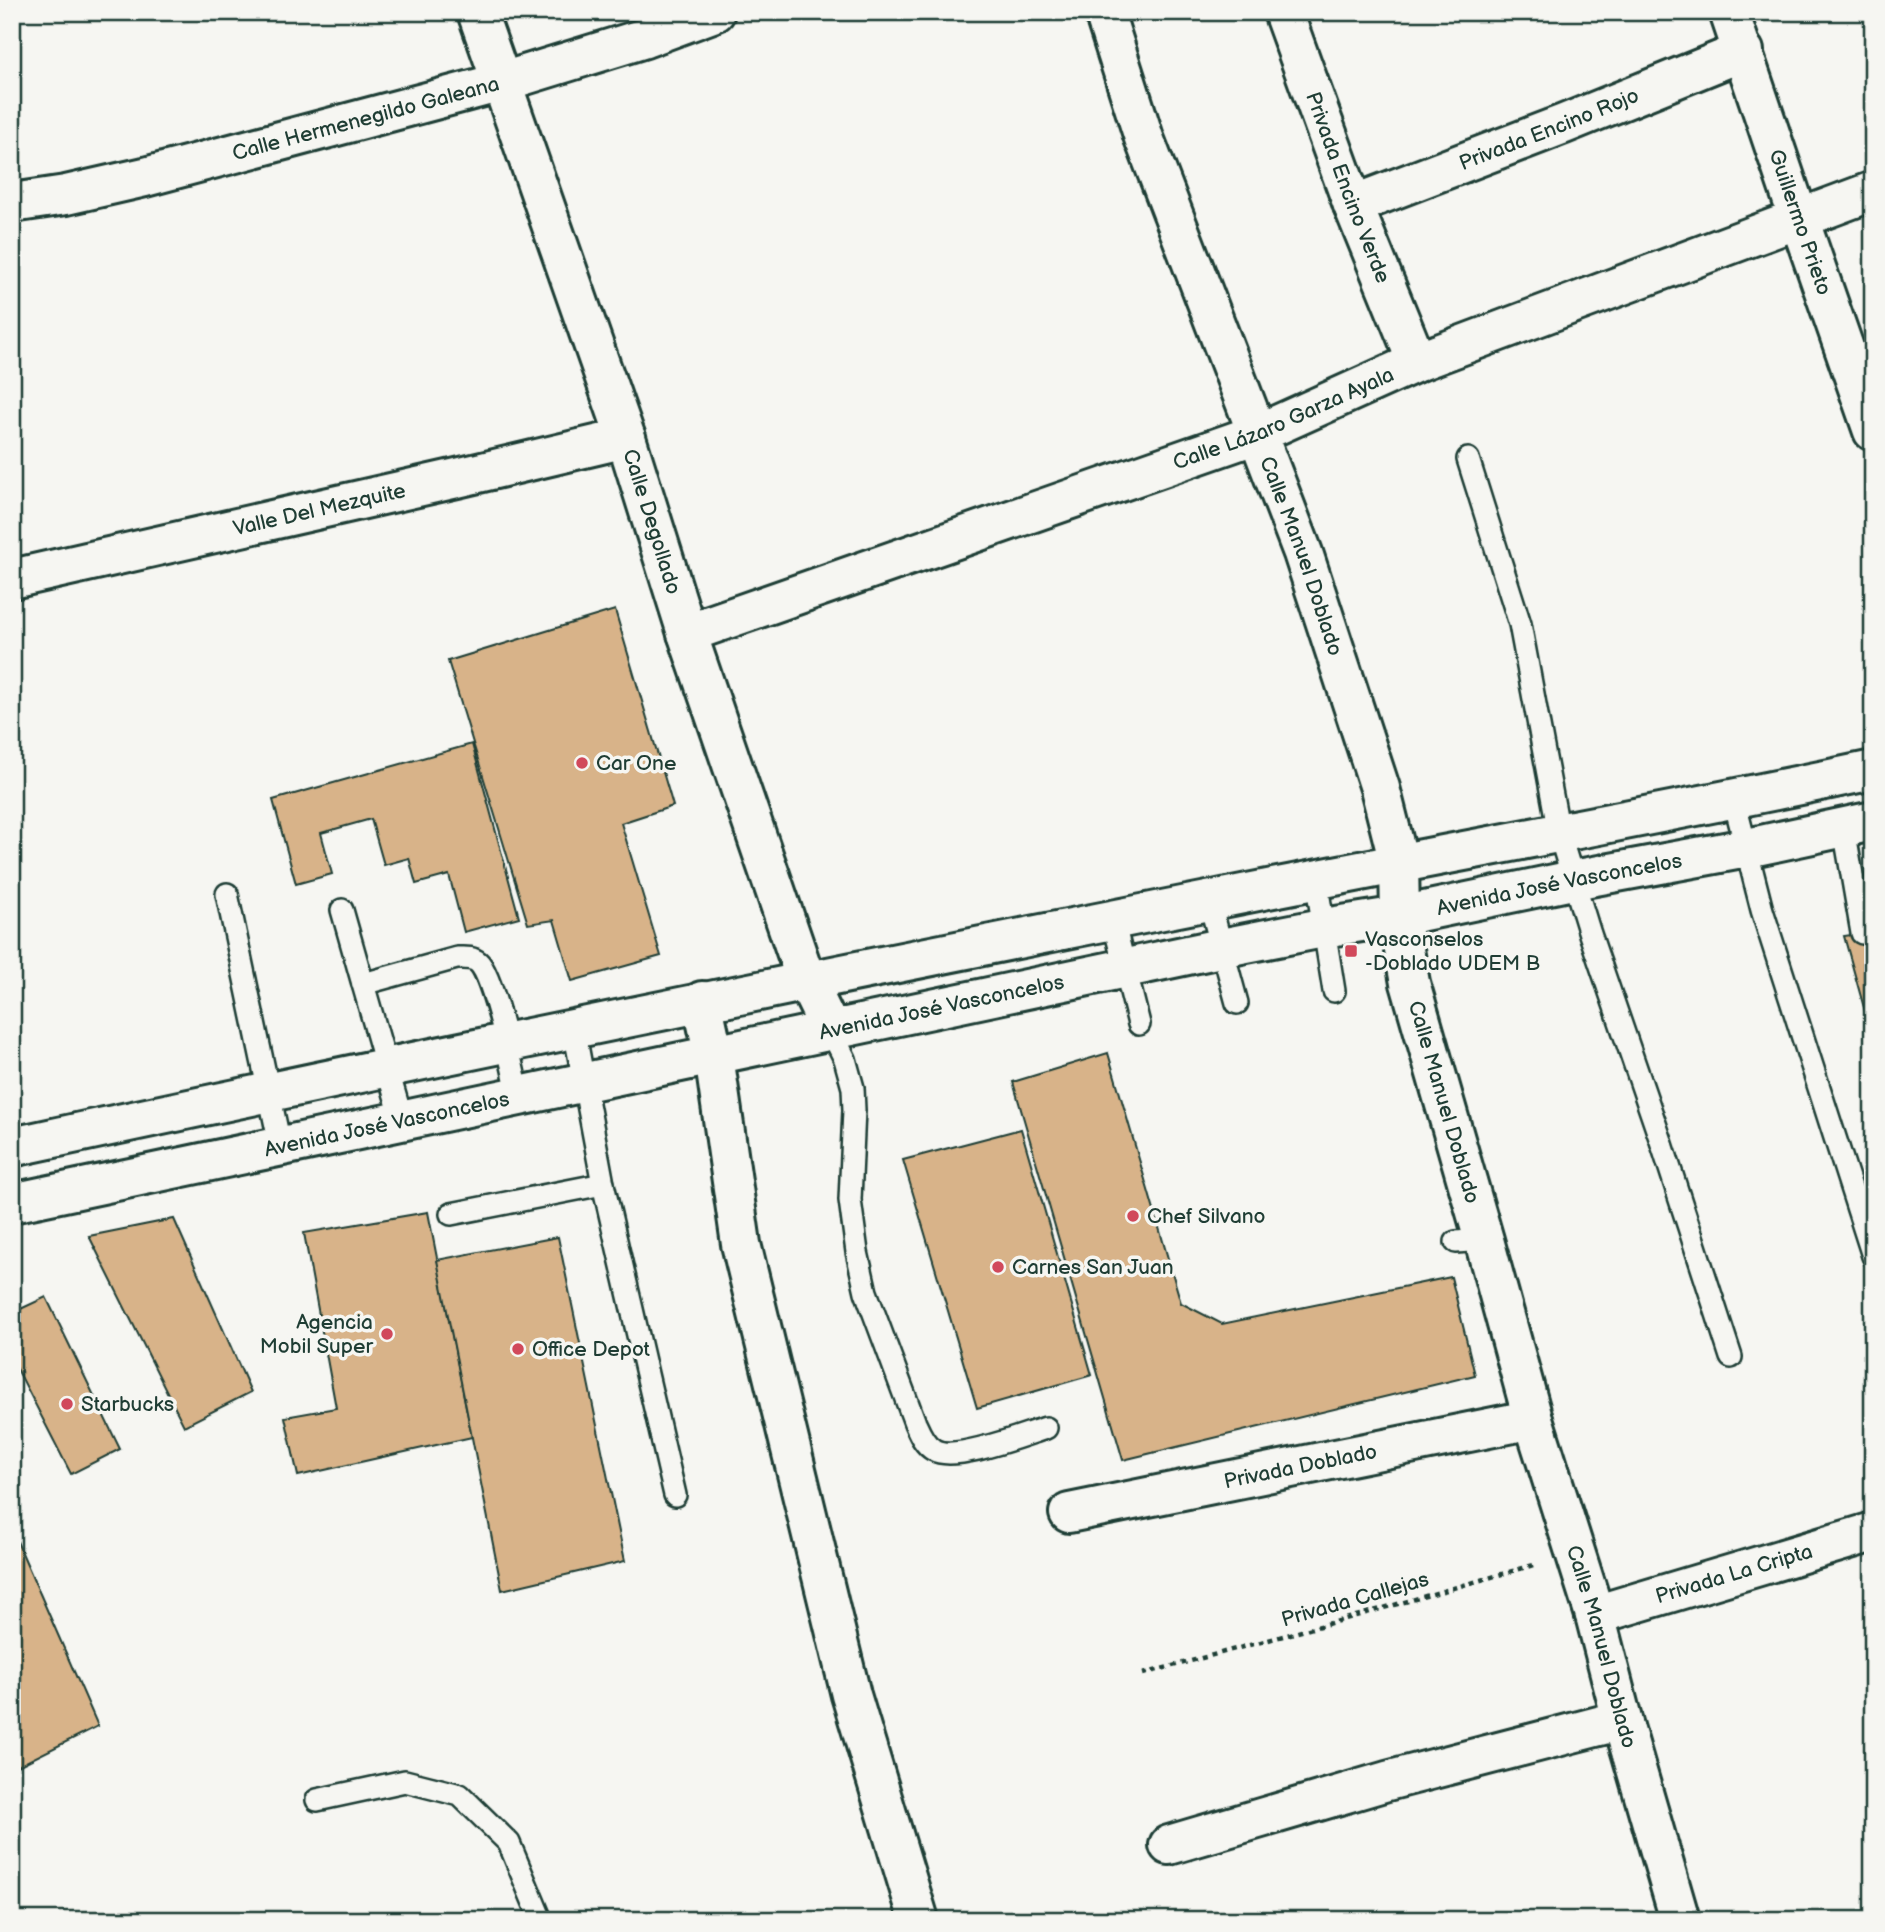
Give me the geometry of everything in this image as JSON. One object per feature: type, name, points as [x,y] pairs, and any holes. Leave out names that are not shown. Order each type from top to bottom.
[{"type":"street","name":"Calle Degollado","points":[[477,12],[626,438],[687,633],[806,980],[831,1029]]},
{"type":"street","name":"Calle Hermenegildo Galeana","points":[[12,203],[66,195],[145,177],[502,82],[645,38],[715,12]]},
{"type":"street","name":"Calle Manuel Doblado","points":[[1104,12],[1144,138],[1307,566],[1380,788],[1399,863],[1399,916],[1410,984],[1470,1241],[1533,1419],[1595,1615],[1622,1720],[1680,1920]]},
{"type":"street","name":"Privada Encino Verde","points":[[1283,12],[1353,205],[1417,362]]},
{"type":"street","name":"Guillermo Prieto","points":[[1730,12],[1873,431]]},
{"type":"street","name":"Privada Encino Rojo","points":[[1353,205],[1744,51]]},
{"type":"street","name":"Calle Lázaro Garza Ayala","points":[[687,633],[1257,434],[1417,362],[1873,191]]},
{"type":"street","name":"Valle Del Mezquite","points":[[12,579],[626,438]]},
{"type":"street","points":[[12,1147],[702,1001],[1209,900],[1734,800],[1873,770]]},
{"type":"street","name":"Avenida José Vasconcelos","points":[[12,1203],[1221,948],[1399,916],[1859,825]]},
{"type":"street","points":[[702,1001],[713,1056],[741,1244],[851,1695],[919,1920]]},
{"type":"street","name":"Privada Doblado","points":[[1069,1513],[1533,1419]]},
{"type":"street","name":"Privada La Cripta","points":[[1595,1615],[1873,1532]]},
{"type":"street","points":[[1169,1845],[1387,1781],[1622,1720]]},
{"type":"lane","points":[[1468,459],[1520,624],[1559,833],[1731,1357]]},
{"type":"lane","points":[[1734,800],[1762,910],[1873,1256]]},
{"type":"lane","points":[[1859,825],[1862,933]]},
{"type":"lane","points":[[1317,879],[1334,991]]},
{"type":"lane","points":[[227,894],[281,1145]]},
{"type":"lane","points":[[1209,900],[1237,1003]]},
{"type":"lane","points":[[342,910],[402,1120]]},
{"type":"lane","points":[[1113,920],[1139,1024]]},
{"type":"lane","points":[[363,984],[457,958],[478,961],[486,972],[519,1097]]},
{"type":"lane","points":[[574,1028],[603,1184],[675,1495]]},
{"type":"lane","points":[[831,1029],[845,1059],[853,1088],[850,1200],[857,1252],[866,1292],[923,1440],[933,1450],[946,1454],[964,1453],[1046,1428]]},
{"type":"lane","points":[[451,1214],[603,1184]]},
{"type":"lane","points":[[317,1800],[405,1781],[460,1795],[509,1843],[541,1920]]},
{"type":"path","name":"Privada Callejas","points":[[1143,1674],[1575,1553]]},
{"type":"building","points":[[615,610],[673,806],[621,823],[661,956],[572,981],[554,920],[528,924],[448,661]]},
{"type":"building","points":[[472,744],[519,917],[464,932],[449,875],[416,884],[409,858],[384,865],[371,819],[321,833],[332,874],[296,884],[273,800]]},
{"type":"building","points":[[1873,932],[1873,1040],[1844,936]]},
{"type":"building","points":[[1108,1053],[1181,1303],[1222,1324],[1451,1277],[1475,1375],[1123,1460],[1013,1082]]},
{"type":"building","name":"Carnes San Juan","points":[[1021,1129],[1092,1375],[977,1408],[903,1160]]},
{"type":"building","name":"Agencia Mobil Super","points":[[428,1212],[472,1437],[298,1476],[285,1417],[336,1408],[304,1233]]},
{"type":"building","points":[[174,1219],[251,1392],[184,1426],[89,1236]]},
{"type":"building","name":"Office Depot","points":[[558,1237],[625,1561],[502,1590],[437,1260]]},
{"type":"building","name":"Starbucks","points":[[46,1297],[120,1449],[71,1474],[12,1359],[12,1313]]},
{"type":"building","points":[[12,1530],[98,1726],[12,1769]]},
{"type":"place","name":"Car One","points":[[582,763]]},
{"type":"place","name":"Vasconselos -Doblado UDEM B","points":[[1351,951]]},
{"type":"place","name":"Chef Silvano","points":[[1133,1216]]},
{"type":"place","name":"Carnes San Juan","points":[[998,1267]]},
{"type":"place","name":"Agencia Mobil Super","points":[[387,1334]]},
{"type":"place","name":"Office Depot","points":[[518,1349]]},
{"type":"place","name":"Starbucks","points":[[67,1404]]}]
